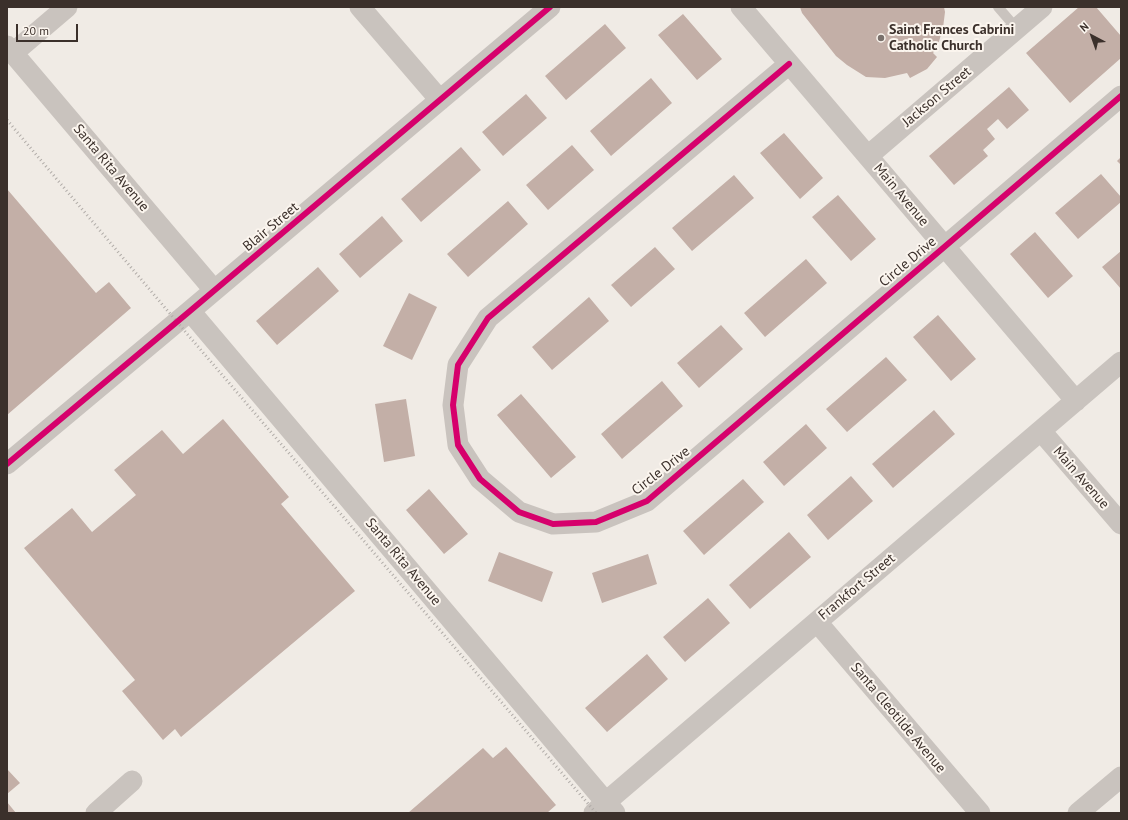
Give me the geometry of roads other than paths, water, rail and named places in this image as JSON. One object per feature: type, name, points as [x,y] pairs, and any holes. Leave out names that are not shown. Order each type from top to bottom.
[{"type":"street","points":[[10,49],[67,7]]},
{"type":"street","points":[[360,7],[440,100]]},
{"type":"street","name":"Blair Street","points":[[7,464],[550,7]]},
{"type":"street","name":"Main Avenue","points":[[741,7],[1076,401]]},
{"type":"street","name":"Jackson Street","points":[[868,156],[1042,7]]},
{"type":"street","name":"Santa Rita Avenue","points":[[10,49],[214,290]]},
{"type":"street","name":"Circle Drive","points":[[789,64],[488,318],[458,365],[453,405],[458,445],[480,479],[519,512],[553,524],[596,522],[647,501],[1121,96]]},
{"type":"street","name":"Santa Rita Avenue","points":[[190,311],[605,809]]},
{"type":"street","name":"Frankfort Street","points":[[605,809],[817,622],[1121,362]]},
{"type":"street","name":"Main Avenue","points":[[1041,431],[1121,524]]},
{"type":"street","name":"Santa Cleotilde Avenue","points":[[817,622],[980,813]]},
{"type":"street","points":[[1078,813],[1121,777]]},
{"type":"street","points":[[96,813],[132,781]]},
{"type":"lane","points":[[998,7],[1017,29]]},
{"type":"railway","points":[[7,120],[177,322],[596,813]]},
{"type":"place","name":"Saint Frances Cabrini Catholic Church","points":[[881,38]]}]
